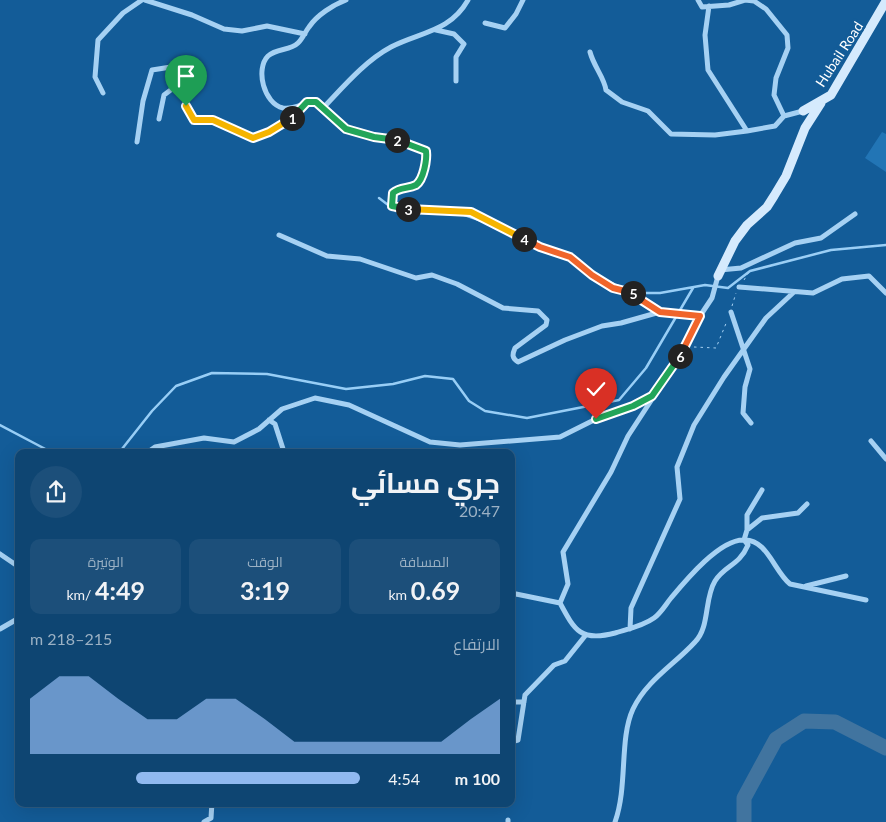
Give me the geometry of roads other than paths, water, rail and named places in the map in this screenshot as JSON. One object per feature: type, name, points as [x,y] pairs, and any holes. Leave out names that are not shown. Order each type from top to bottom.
[{"type":"street","points":[[103,93],[95,77],[98,40],[123,13],[144,0],[192,14],[224,29],[242,31],[267,26],[305,34]]},
{"type":"street","points":[[346,0],[323,13],[294,47],[274,51],[265,58],[261,72],[266,91],[278,106],[288,108],[307,102],[316,102],[324,106],[346,129],[374,137],[404,141],[426,151],[427,158],[421,178],[416,184],[397,189],[393,193]]},
{"type":"street","points":[[324,106],[351,78],[390,48],[444,26],[464,7],[468,0]]},
{"type":"street","points":[[485,23],[505,28],[516,14],[523,0]]},
{"type":"street","points":[[698,0],[702,7],[754,1],[766,9],[787,35],[788,48],[776,78],[774,95],[784,116]]},
{"type":"street","name":"Hubail Road","points":[[804,111],[831,96],[886,1]]},
{"type":"street","points":[[708,6],[705,35],[708,70],[747,131]]},
{"type":"street","points":[[435,30],[454,34],[464,44],[456,57],[456,81]]},
{"type":"street","points":[[590,52],[594,66],[605,82],[606,90],[622,102],[648,111],[672,134],[732,134],[775,126],[784,116],[804,111]]},
{"type":"street","points":[[137,142],[143,101],[152,70],[172,67],[182,80],[180,89],[194,120],[213,120],[253,138],[269,132],[292,118],[307,102]]},
{"type":"street","points":[[159,119],[164,95],[172,89],[180,89]]},
{"type":"street","points":[[821,102],[805,128],[786,176],[767,207],[747,225],[719,273],[712,298],[700,316],[686,347],[652,396],[628,436],[611,472],[564,552],[568,584],[560,603],[570,623],[585,636],[600,636],[630,629],[654,618],[710,557],[736,540],[752,540],[761,546],[783,578],[790,584],[866,600]]},
{"type":"street","points":[[719,273],[740,268],[795,243],[821,238],[855,214]]},
{"type":"street","points":[[279,235],[327,256],[360,259],[416,278],[432,275],[457,284],[503,308],[538,312],[547,320],[546,325],[514,348],[512,354],[514,360],[518,362],[565,340],[602,326],[621,323],[660,312],[700,316]]},
{"type":"street","points":[[740,287],[813,293],[842,279],[869,276],[886,292]]},
{"type":"street","points":[[630,629],[631,608],[680,499],[677,467],[694,425],[724,377],[766,318],[794,292]]},
{"type":"street","points":[[731,312],[745,348],[750,369],[745,387],[743,413],[751,423]]},
{"type":"street","points":[[153,449],[204,438],[234,442],[259,429],[282,409],[315,398],[349,405],[430,442],[487,444],[560,437],[596,419],[633,406],[652,396]]},
{"type":"street","points":[[269,420],[275,424],[283,449]]},
{"type":"street","points":[[871,441],[886,459]]},
{"type":"street","points":[[744,540],[747,530],[747,515],[762,490]]},
{"type":"street","points":[[747,530],[762,518],[798,513],[807,504]]},
{"type":"street","points":[[615,822],[623,788],[628,724],[632,711],[662,671],[695,642],[702,628],[715,581],[740,560],[748,545],[744,540]]},
{"type":"street","points":[[0,554],[15,564]]},
{"type":"street","points":[[804,586],[846,576]]},
{"type":"street","points":[[515,594],[560,603]]},
{"type":"street","points":[[0,630],[15,621]]},
{"type":"street","points":[[515,741],[518,740],[526,695],[533,685],[554,665],[564,662],[585,636]]},
{"type":"street","points":[[515,702],[524,702]]},
{"type":"street","points":[[204,822],[211,818],[212,807]]},
{"type":"waterway","points":[[379,198],[396,211],[450,210],[505,229],[564,255],[592,275],[635,293],[660,293],[705,285],[728,288],[750,271],[831,250],[886,245]]},
{"type":"waterway","points":[[122,449],[152,411],[176,386],[212,373],[267,374],[346,389],[393,384],[425,376],[453,379],[469,401],[485,411],[527,418],[619,400],[646,368],[693,288]]},
{"type":"waterway","points":[[0,425],[45,449]]},
{"type":"waterway","points":[[744,822],[744,798],[776,739],[804,721],[835,722],[886,748]]}]
